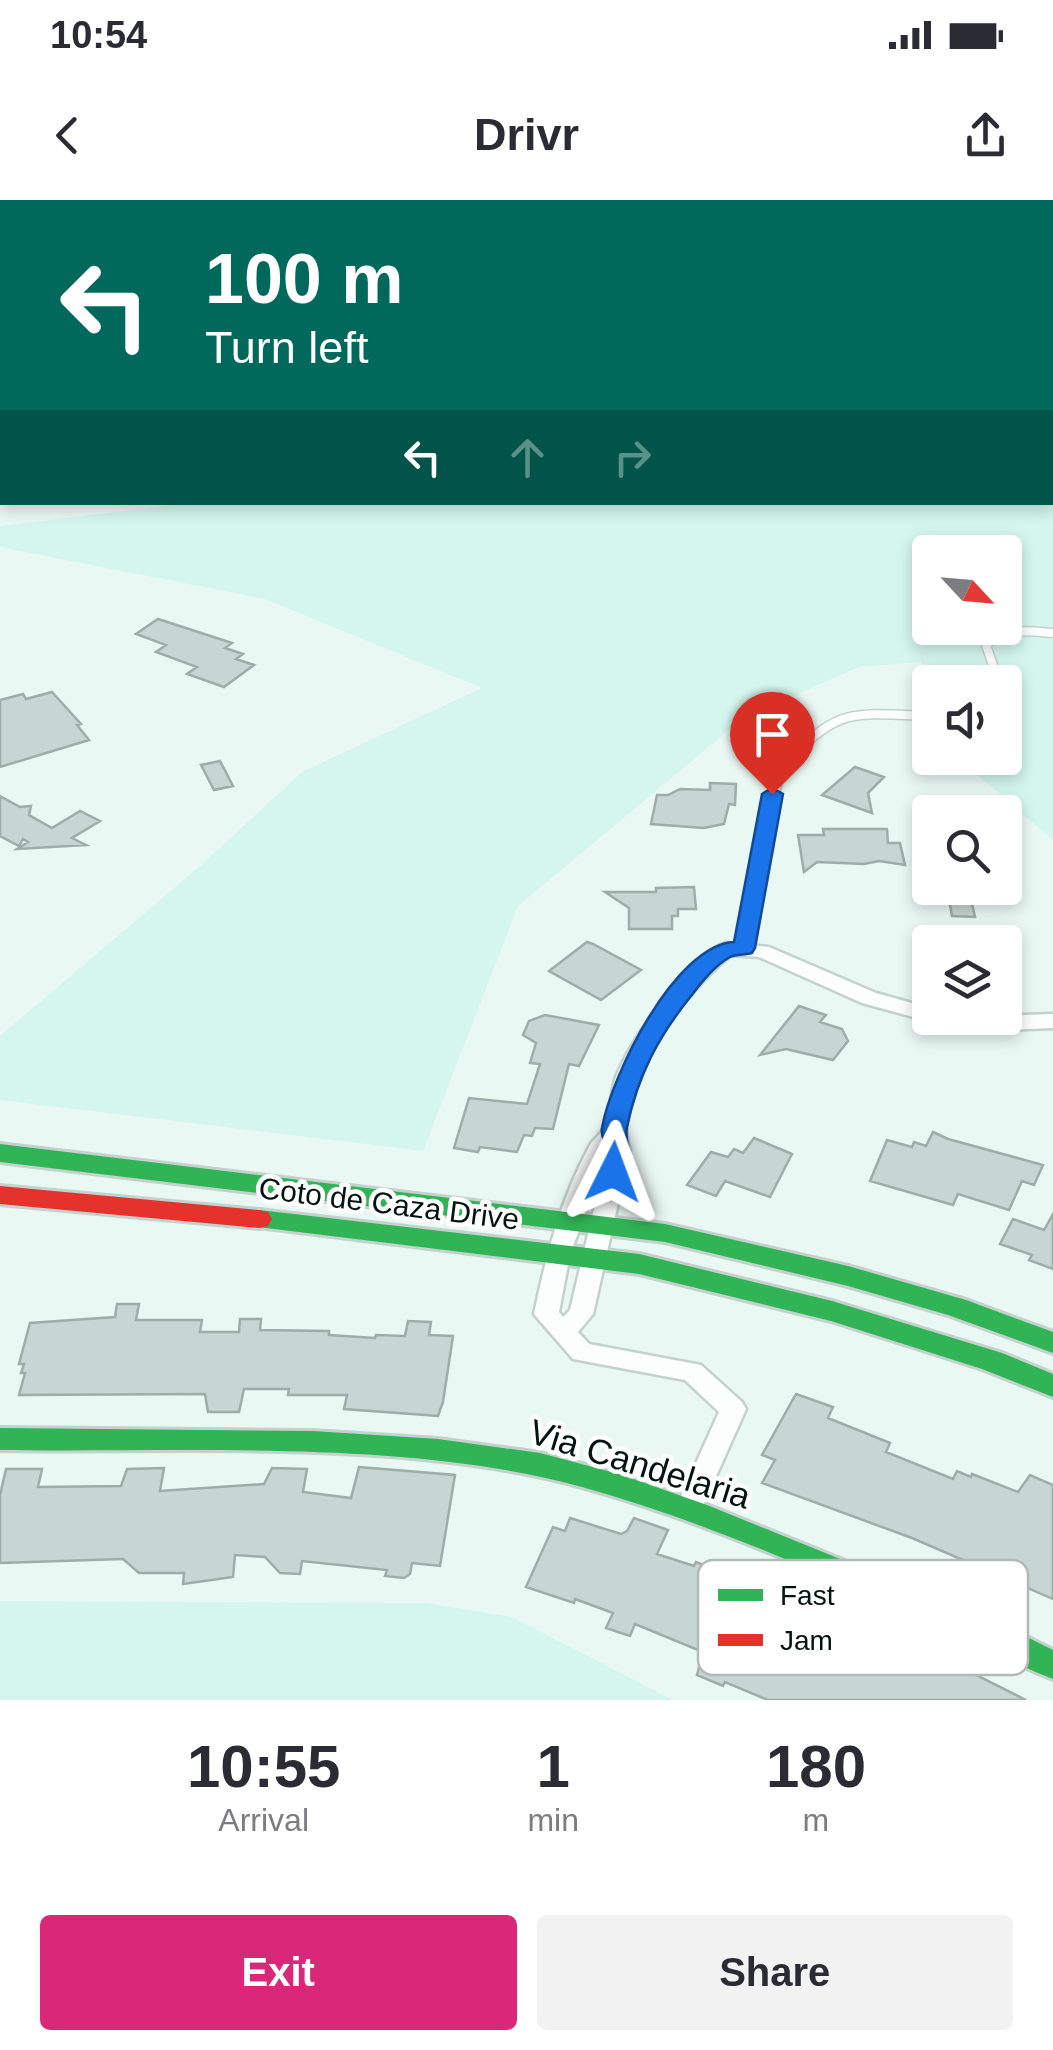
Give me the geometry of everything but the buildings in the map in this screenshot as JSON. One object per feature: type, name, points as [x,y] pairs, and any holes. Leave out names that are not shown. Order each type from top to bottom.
[{"type":"main road","name":"Coto de Caza Drive","points":[[0,1152],[600,1224],[755,1252],[956,1307],[1053,1343]]},
{"type":"main road","name":"Coto de Caza Drive","points":[[0,1195],[321,1224],[671,1271],[832,1311],[992,1362],[1053,1386]]},
{"type":"main road","name":"Via Candelaria","points":[[0,1439],[392,1446],[504,1458],[600,1481],[688,1510],[811,1560]]},
{"type":"main road","name":"Via Candelaria","points":[[1028,1652],[1053,1665]]},
{"type":"street","points":[[688,1510],[733,1409],[692,1372],[582,1352],[546,1314],[558,1254],[600,1146],[613,1133],[628,1076],[648,1034],[700,970],[726,949],[744,948],[779,958],[869,998],[912,1010]]},
{"type":"street","points":[[1022,1022],[1053,1021]]},
{"type":"street","points":[[563,1332],[580,1314],[619,1150],[613,1133]]},
{"type":"lane","points":[[993,665],[986,645],[992,637],[1012,632],[1053,633]]},
{"type":"lane","points":[[744,948],[778,769],[824,725],[855,713],[912,715]]},
{"type":"green space","points":[[175,505],[1053,505],[1053,840],[1022,813],[1022,795],[1001,795],[978,775],[1022,775],[1022,665],[921,662],[859,667],[742,719],[518,906],[423,1151],[0,1100],[0,1036],[199,867],[302,772],[482,688],[265,599],[0,547],[0,526]]},
{"type":"green space","points":[[0,1601],[427,1603],[512,1617],[673,1700],[0,1700]]},
{"type":"traffic: fast","points":[[0,1153],[665,1233],[848,1276],[956,1307],[1053,1343]]},
{"type":"traffic: fast","points":[[259,1219],[639,1264],[832,1311],[992,1361],[1053,1386]]},
{"type":"traffic: fast","points":[[0,1439],[313,1443],[500,1458],[619,1486],[812,1560]]},
{"type":"traffic: fast","points":[[1028,1653],[1053,1665]]},
{"type":"traffic: jam","points":[[0,1195],[259,1219]]},
{"type":"route","points":[[613,1172],[619,1150],[613,1133],[628,1076],[648,1034],[700,970],[726,949],[744,948],[772,794]]}]
